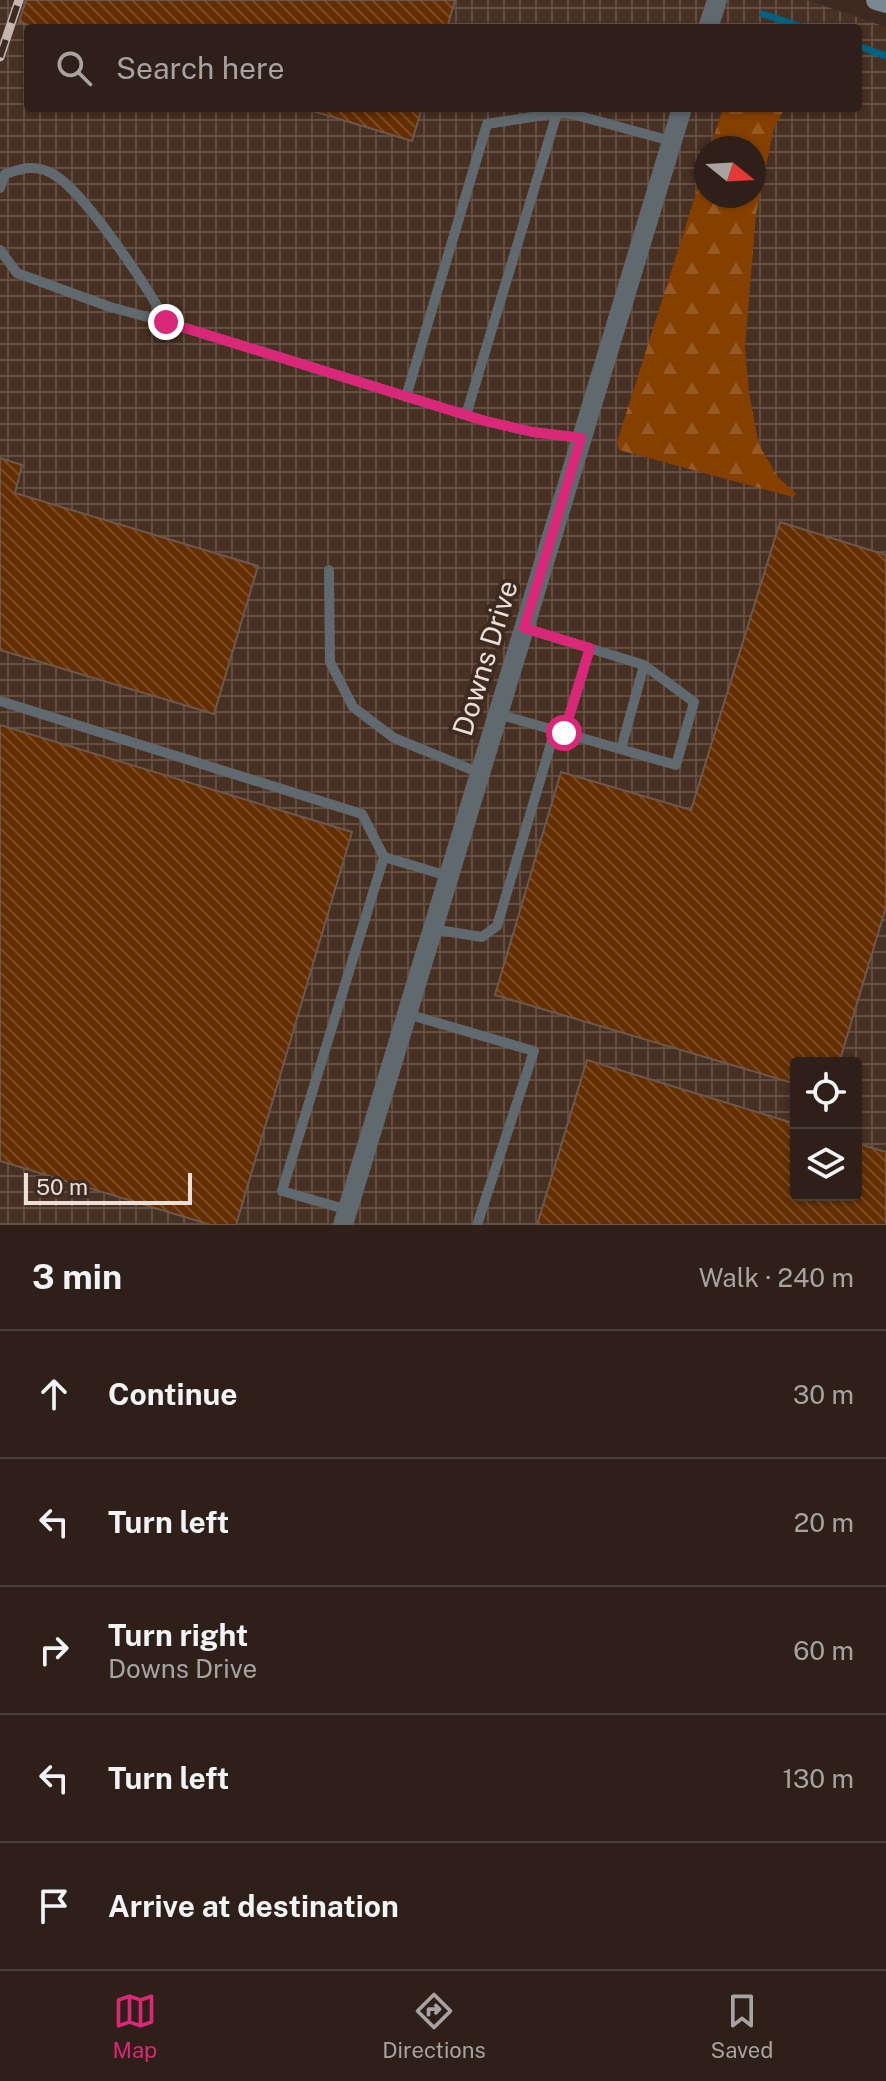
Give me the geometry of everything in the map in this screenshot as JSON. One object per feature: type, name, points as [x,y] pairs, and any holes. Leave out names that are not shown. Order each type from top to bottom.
[{"type":"street","points":[[709,24],[717,0]]},
{"type":"street","points":[[876,0],[886,3]]},
{"type":"street","name":"Downs Drive","points":[[345,1218],[681,112]]},
{"type":"lane","points":[[406,397],[487,124],[557,113],[572,114],[671,141]]},
{"type":"lane","points":[[466,415],[557,113]]},
{"type":"lane","points":[[0,188],[5,174],[30,166],[53,174],[87,208],[151,292],[166,322]]},
{"type":"lane","points":[[0,250],[17,273],[110,307],[466,415],[533,432],[581,438]]},
{"type":"lane","points":[[329,570],[330,662],[353,707],[394,738],[480,773]]},
{"type":"lane","points":[[498,714],[676,765],[694,702],[644,665],[524,628]]},
{"type":"lane","points":[[432,929],[482,937],[497,926],[590,648]]},
{"type":"lane","points":[[621,749],[644,665]]},
{"type":"lane","points":[[0,701],[362,814],[384,857],[282,1191],[345,1218]]},
{"type":"lane","points":[[384,857],[448,876]]},
{"type":"lane","points":[[407,1014],[534,1051],[477,1225]]},
{"type":"shaded area","points":[[0,0],[807,0],[886,27],[886,1225],[0,1225]]},
{"type":"green space","points":[[722,112],[783,112],[774,128],[766,166],[766,136],[714,136]]},
{"type":"green space","points":[[694,200],[694,208],[757,208],[745,348],[749,393],[759,445],[778,477],[796,494],[793,497],[619,450],[617,442]]},
{"type":"building","points":[[26,0],[455,0],[448,24],[19,22]]},
{"type":"building","points":[[316,112],[421,112],[412,141]]},
{"type":"building","points":[[0,458],[22,465],[15,493],[258,566],[214,714],[0,650]]},
{"type":"building","points":[[780,522],[886,555],[886,907],[841,1057],[790,1057],[790,1082],[495,995],[561,772],[691,810]]},
{"type":"building","points":[[0,725],[352,832],[236,1225],[211,1225],[0,1161]]},
{"type":"building","points":[[587,1060],[790,1122],[790,1201],[862,1201],[862,1145],[886,1152],[886,1225],[537,1225]]},
{"type":"waterway","points":[[763,14],[793,24]]},
{"type":"waterway","points":[[862,47],[886,56]]},
{"type":"railway","points":[[0,57],[19,0]]},
{"type":"route","points":[[166,322],[485,421],[533,432],[581,438],[524,628],[590,648],[564,733]]}]
